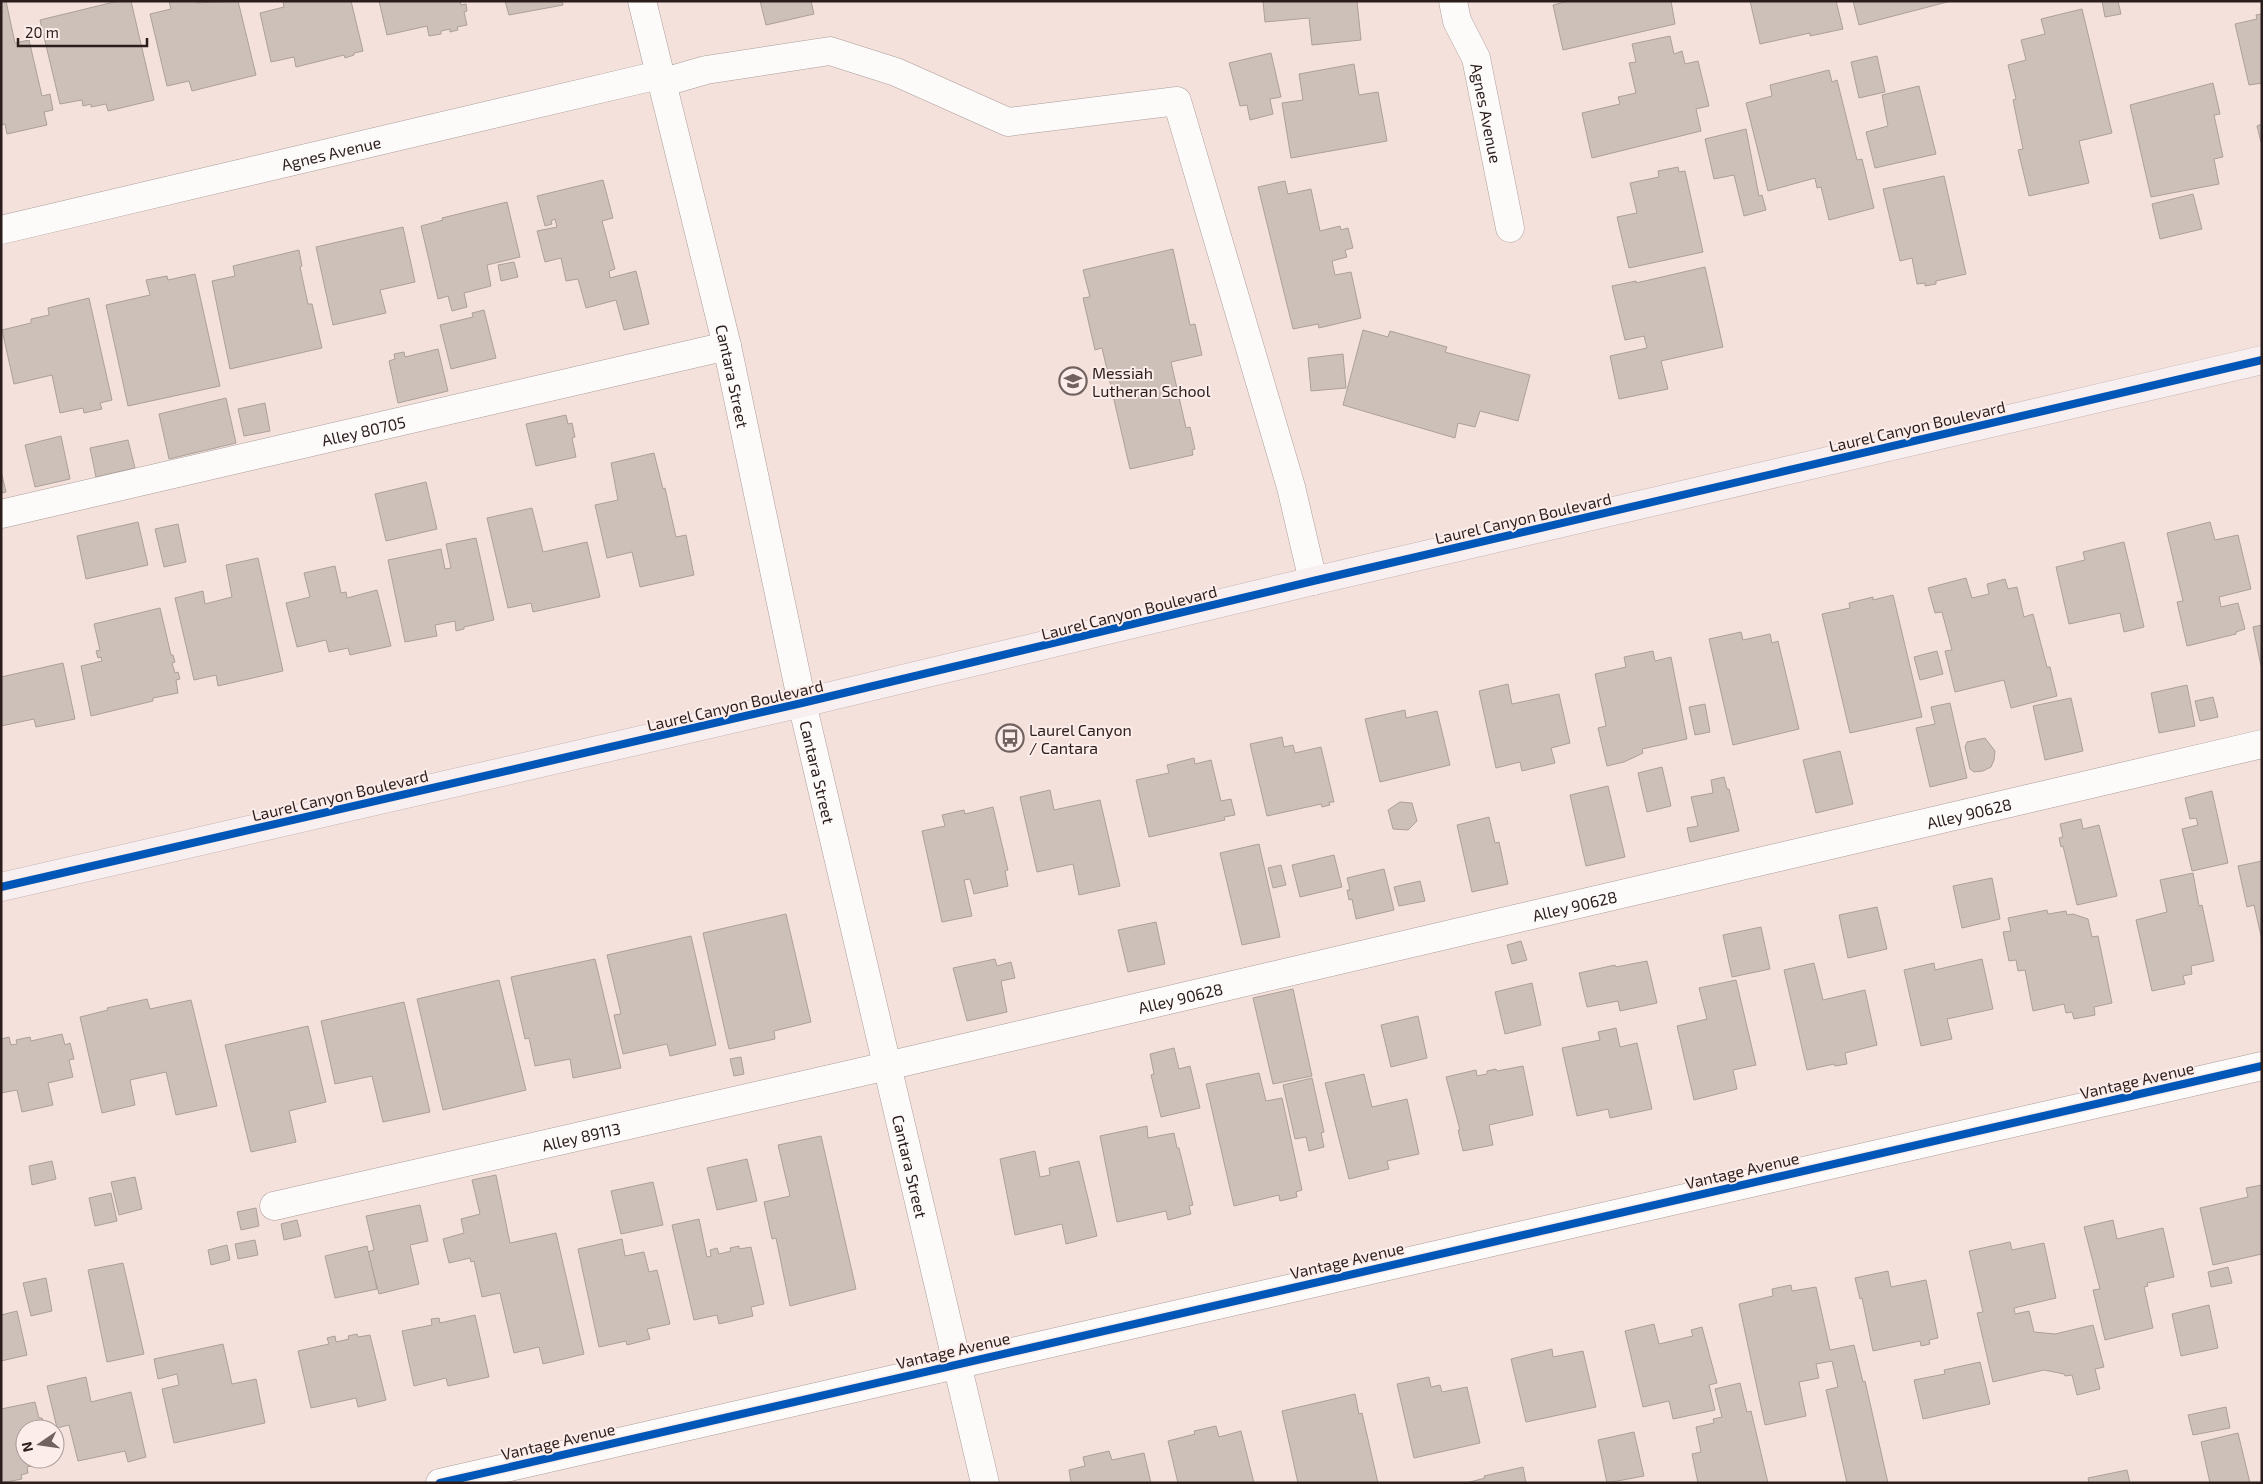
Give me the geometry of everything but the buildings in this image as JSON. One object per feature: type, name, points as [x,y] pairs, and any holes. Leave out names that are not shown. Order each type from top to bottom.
[{"type":"main road","name":"Laurel Canyon Boulevard","points":[[1,887],[802,704],[1314,581],[2262,360]]},
{"type":"street","name":"Cantara Street","points":[[642,1],[727,346],[802,704],[985,1483]]},
{"type":"street","name":"Agnes Avenue","points":[[1452,1],[1457,22],[1476,58],[1510,228]]},
{"type":"street","name":"Agnes Avenue","points":[[1,230],[660,79],[830,51],[896,72],[1008,122],[1177,101],[1291,487],[1314,581]]},
{"type":"street","name":"Alley 80705","points":[[1,514],[727,346]]},
{"type":"street","name":"Alley 90628","points":[[888,1066],[2262,744]]},
{"type":"street","name":"Alley 89113","points":[[274,1206],[888,1066]]},
{"type":"street","name":"Vantage Avenue","points":[[440,1483],[957,1363],[2262,1066]]},
{"type":"cycle path","points":[[1,887],[802,703],[1313,581],[2262,360]]},
{"type":"cycle path","points":[[440,1483],[2262,1066]]},
{"type":"place","name":"Messiah Lutheran School","points":[[1073,381]]},
{"type":"place","name":"Laurel Canyon / Cantara","points":[[1010,738]]}]
